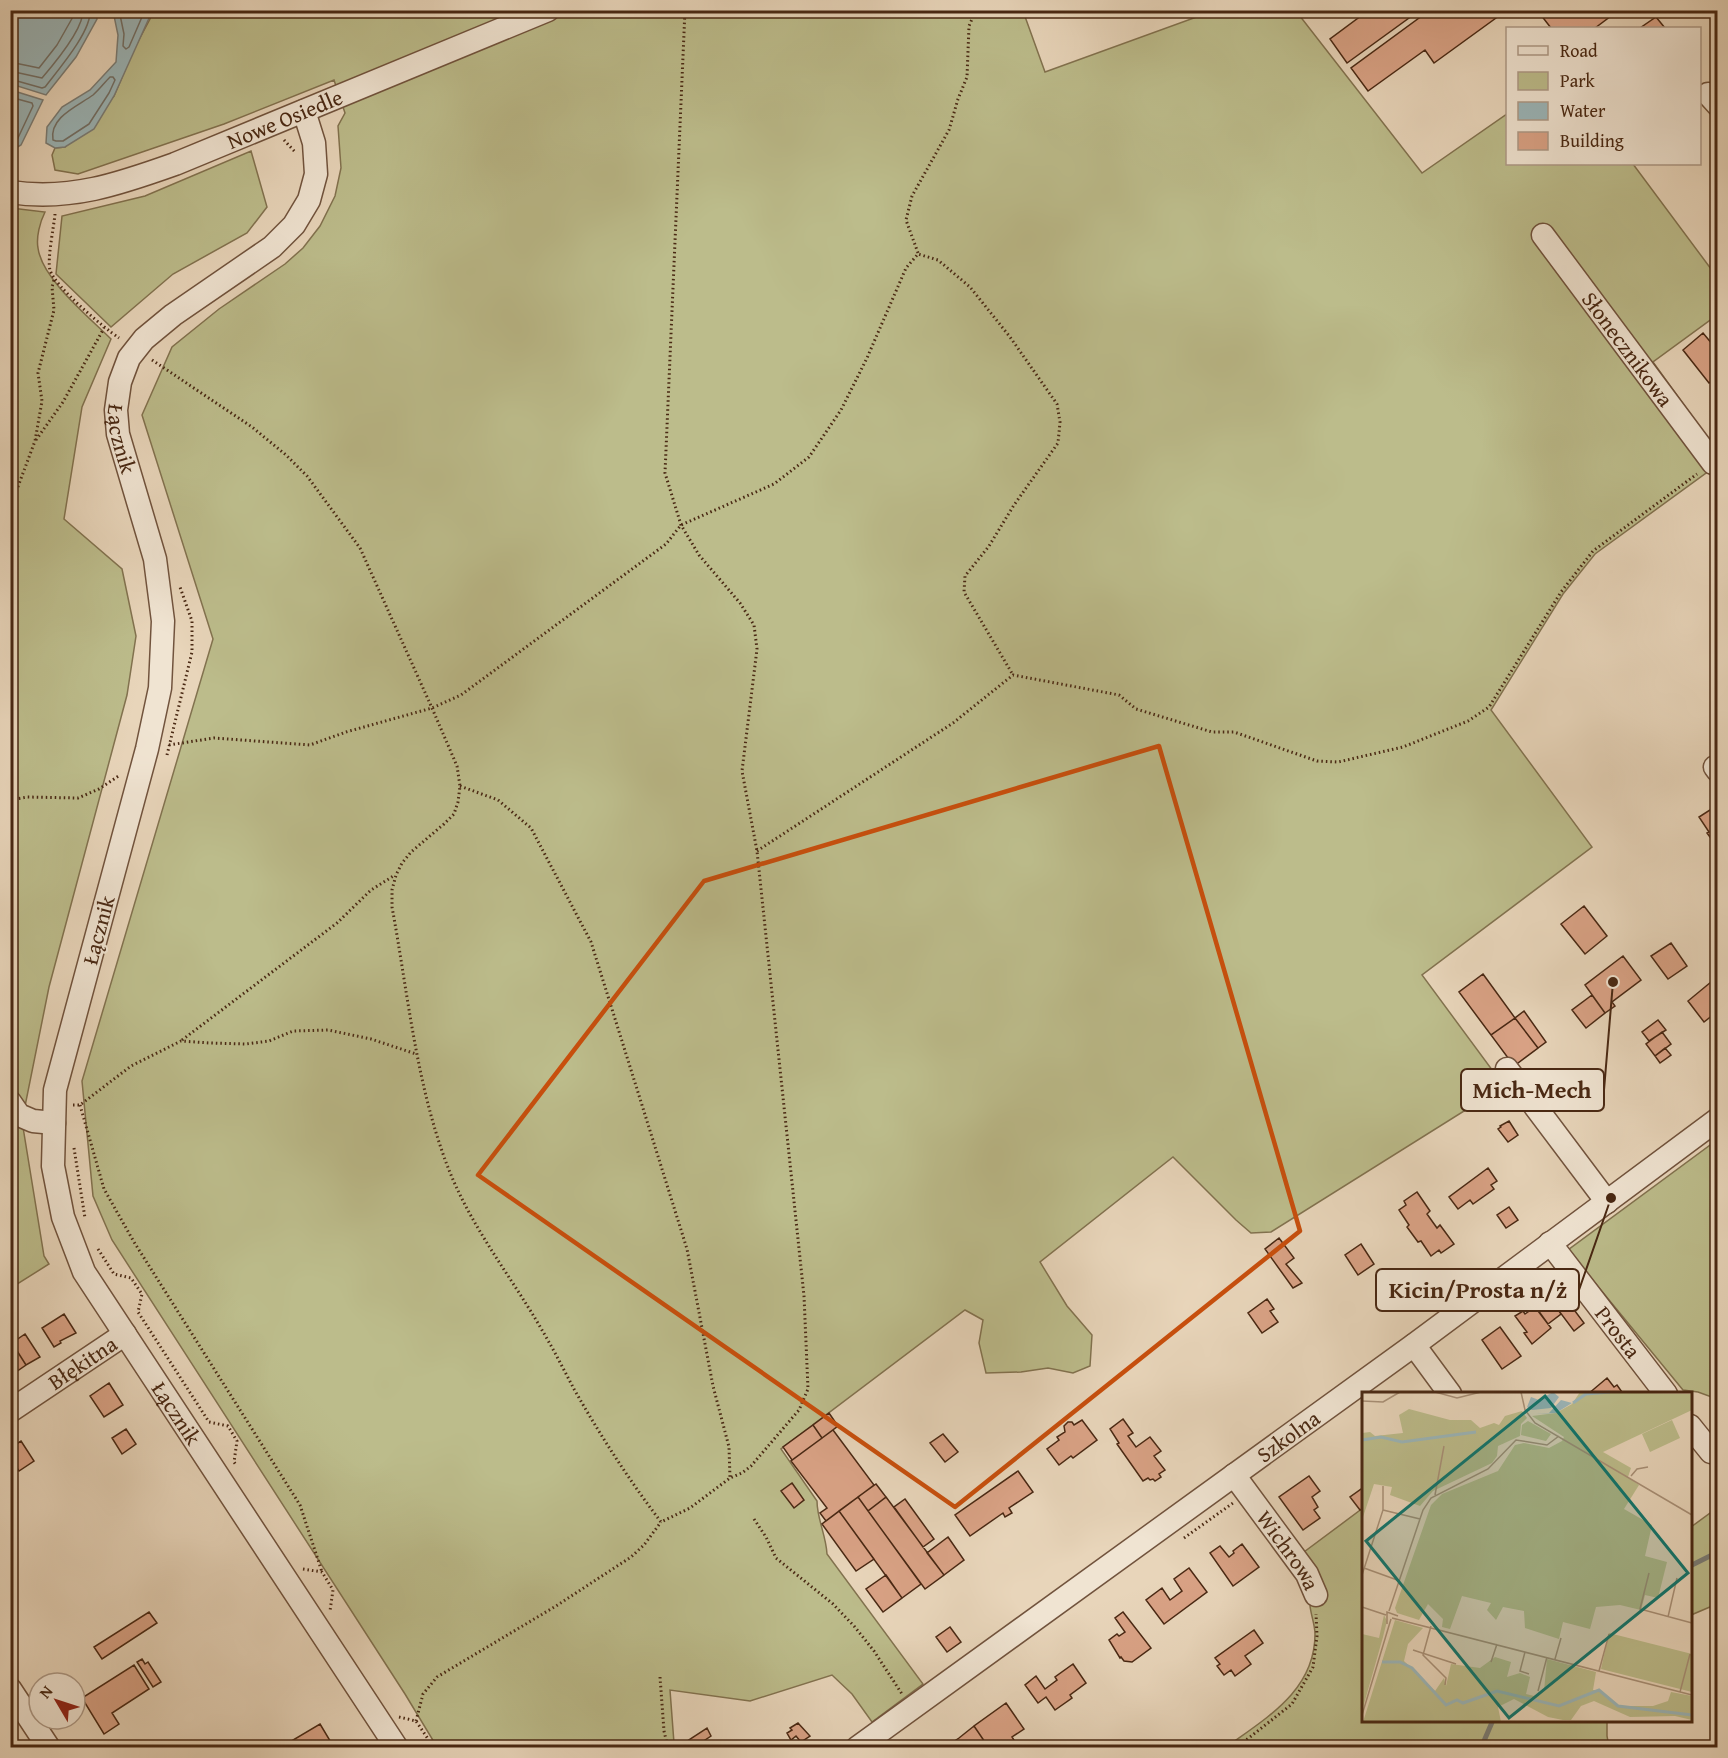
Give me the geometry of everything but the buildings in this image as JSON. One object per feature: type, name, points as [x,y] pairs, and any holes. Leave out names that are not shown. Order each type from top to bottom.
[{"type":"street","name":"Nowe Osiedle","points":[[12,192],[56,195],[79,193],[138,177],[175,164],[548,10]]},
{"type":"street","name":"Łącznik","points":[[304,111],[314,143],[316,174],[309,200],[294,225],[272,247],[173,315],[144,339],[129,358],[120,382],[116,410],[118,434],[155,559],[163,621],[157,752],[55,1090],[52,1166],[63,1217],[84,1272],[395,1747]]},
{"type":"street","name":"Słonecznikowa","points":[[1543,235],[1715,461]]},
{"type":"street","points":[[1507,1070],[1606,1202]]},
{"type":"street","points":[[10,1102],[19,1115],[33,1121],[54,1123]]},
{"type":"street","name":"Szkolna","points":[[857,1748],[1414,1345],[1718,1119]]},
{"type":"street","name":"Prosta","points":[[1550,1243],[1664,1392]]},
{"type":"street","name":"Błękitna","points":[[10,1411],[125,1334]]},
{"type":"street","points":[[1414,1345],[1449,1392]]},
{"type":"street","points":[[1692,1428],[1711,1452]]},
{"type":"street","name":"Wichrowa","points":[[1234,1475],[1307,1574],[1316,1594]]},
{"type":"street","points":[[10,1689],[49,1748]]},
{"type":"path","points":[[416,1721],[423,1694],[437,1677],[556,1606],[631,1557],[644,1545],[661,1522],[690,1508],[730,1478],[751,1466],[799,1410],[808,1389],[804,1296],[757,851],[742,771],[757,649],[754,625],[740,603],[699,555],[681,525],[665,473],[685,10]]},
{"type":"path","points":[[918,254],[906,220],[912,196],[949,130],[957,99],[967,77],[969,26],[976,10]]},
{"type":"path","points":[[56,195],[49,267],[54,280],[104,328],[117,337]]},
{"type":"path","points":[[157,752],[171,745],[214,738],[310,745],[346,732],[432,708],[461,695],[666,544],[681,525],[774,484],[809,457],[841,410],[867,358],[906,268],[918,254]]},
{"type":"path","points":[[918,254],[938,260],[970,287],[1010,337],[1057,404],[1060,422],[1058,443],[1014,505],[989,546],[965,576],[964,592],[1013,675],[1119,695],[1136,709],[1212,732],[1234,732],[1317,761],[1338,762],[1403,747],[1468,721],[1489,707],[1561,592],[1593,551],[1715,461]]},
{"type":"path","points":[[10,508],[35,441],[42,401],[39,372],[54,310],[52,287],[54,280]]},
{"type":"path","points":[[35,441],[63,402],[104,328]]},
{"type":"path","points":[[147,365],[150,359]]},
{"type":"path","points":[[158,364],[252,427],[307,476],[360,548],[432,708],[457,766],[460,786],[458,802],[454,814],[411,852],[396,875],[392,890],[392,907],[417,1055],[441,1149],[460,1198],[486,1244],[546,1336],[602,1436],[661,1522]]},
{"type":"path","points":[[171,745],[192,652],[192,621],[184,604],[178,581]]},
{"type":"path","points":[[757,851],[953,723],[1013,675]]},
{"type":"path","points":[[157,752],[171,745]]},
{"type":"path","points":[[10,800],[27,797],[78,798],[99,789],[124,773]]},
{"type":"path","points":[[460,786],[498,800],[531,828],[591,942],[687,1249],[713,1386],[729,1447],[730,1478]]},
{"type":"path","points":[[54,1123],[71,1106],[80,1105],[131,1066],[181,1041],[337,923],[371,890],[396,875]]},
{"type":"path","points":[[181,1041],[246,1044],[269,1041],[293,1031],[328,1030],[371,1039],[417,1055]]},
{"type":"path","points":[[80,1105],[104,1189],[134,1242],[300,1505],[322,1572],[333,1590],[330,1610]]},
{"type":"path","points":[[74,1142],[86,1222]]},
{"type":"path","points":[[95,1245],[114,1274],[131,1278],[142,1294],[138,1312],[209,1422],[228,1426],[237,1441],[234,1462],[240,1472]]},
{"type":"path","points":[[754,1518],[776,1558],[833,1604],[854,1626],[874,1651],[910,1709]]},
{"type":"path","points":[[297,1560],[304,1570],[322,1572]]},
{"type":"path","name":"Wichrowa","points":[[1236,1748],[1292,1704],[1312,1667],[1317,1636],[1316,1594]]},
{"type":"path","points":[[660,1677],[664,1731],[668,1748]]},
{"type":"path","points":[[399,1717],[416,1721],[428,1739],[426,1748]]},
{"type":"highlighted area","points":[[1159,746],[1300,1231],[955,1507],[478,1175],[704,881]]},
{"type":"green space","points":[[152,11],[1023,11],[1045,72],[1213,11],[1296,11],[1422,173],[1506,115],[1506,165],[1634,165],[1717,277],[1717,315],[1653,362],[1717,451],[1717,465],[1595,554],[1563,594],[1491,710],[1592,847],[1422,975],[1504,1086],[1271,1232],[1251,1233],[1173,1157],[1040,1262],[1067,1306],[1092,1335],[1090,1366],[1073,1373],[1048,1368],[1021,1372],[986,1373],[979,1343],[983,1320],[965,1310],[781,1449],[817,1501],[827,1554],[923,1684],[872,1722],[852,1694],[832,1675],[750,1701],[670,1690],[674,1743],[677,1747],[437,1747],[112,1240],[93,1196],[82,1081],[213,639],[142,415],[172,347],[219,309],[285,264],[303,248],[320,226],[335,196],[341,168],[338,126],[345,113],[334,80],[224,124],[78,174],[55,170],[52,155],[55,148],[65,147],[114,96]]},
{"type":"green space","points":[[251,151],[267,207],[247,233],[173,274],[111,327],[56,274],[62,216],[145,196]]},
{"type":"green space","points":[[11,208],[45,212],[38,239],[41,260],[57,285],[111,339],[82,407],[64,519],[122,569],[136,636],[127,695],[49,987],[22,1121],[44,1256],[49,1264],[11,1288]]},
{"type":"green space","points":[[1717,1140],[1717,1399],[1698,1392],[1683,1390],[1568,1250]]},
{"type":"green space","points":[[1717,1508],[1717,1604],[1692,1615],[1692,1526]]},
{"type":"green space","points":[[1362,1509],[1362,1722],[1607,1722],[1609,1747],[1225,1748],[1271,1714],[1297,1687],[1307,1672],[1313,1654],[1315,1634],[1310,1606],[1322,1597],[1304,1552]]},
{"type":"water","points":[[11,10],[96,11],[97,19],[76,57],[46,95],[11,84]]},
{"type":"water","points":[[113,11],[151,11],[114,96],[94,129],[65,147],[55,148],[46,143],[47,127],[62,107],[90,90],[116,62],[118,35]]},
{"type":"water","points":[[11,90],[43,100],[21,145],[11,151]]},
{"type":"waterway","points":[[1692,1565],[1718,1552]]},
{"type":"waterway","points":[[1481,1748],[1492,1722]]},
{"type":"place","name":"Mich-Mech","points":[[1613,982]]},
{"type":"place","name":"Kicin/Prosta n/ż","points":[[1611,1198]]}]
